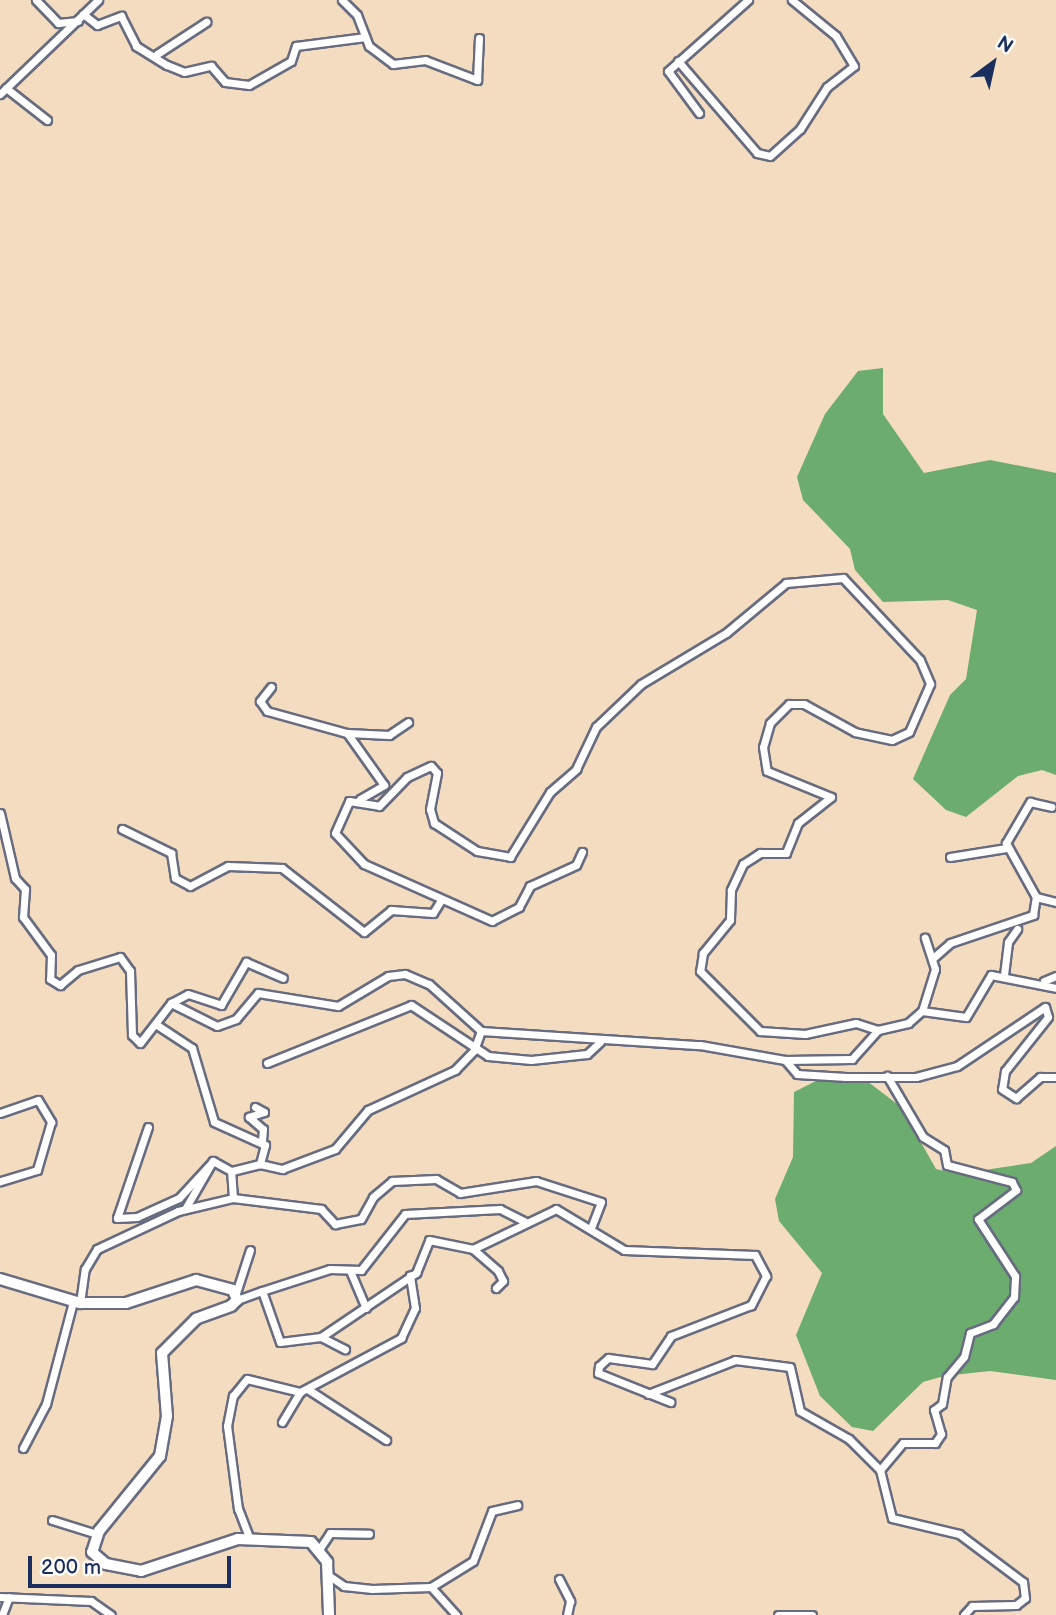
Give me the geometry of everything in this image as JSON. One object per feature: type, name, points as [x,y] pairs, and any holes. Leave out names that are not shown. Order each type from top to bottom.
[{"type":"street","points":[[36,0],[58,23],[81,17],[97,25],[119,15],[136,47],[157,54],[184,72],[211,66],[225,82],[248,85],[291,61],[296,46],[365,37]]},
{"type":"street","points":[[47,120],[3,91],[98,0]]},
{"type":"street","points":[[342,0],[357,15],[365,37],[393,64],[425,60],[473,81],[482,71],[479,38]]},
{"type":"street","points":[[699,113],[669,77],[678,61],[748,0]]},
{"type":"street","points":[[678,61],[757,153],[770,156],[800,129],[827,86],[854,65],[836,36],[792,0]]},
{"type":"street","points":[[157,54],[206,22]]},
{"type":"street","points":[[360,799],[379,806],[407,777],[431,766],[437,773],[432,820],[477,851],[506,858],[550,792],[572,774],[596,727],[622,701],[726,633],[786,583],[835,574],[920,660],[930,684],[909,732],[891,740],[855,732],[804,704],[789,704],[776,714],[763,747],[767,771],[831,797],[798,823],[786,853],[760,853],[743,864],[732,890],[730,920],[703,953],[700,971],[760,1031],[805,1034],[856,1023],[877,1030],[908,1023],[922,1011],[934,983],[933,958],[925,938]]},
{"type":"street","points":[[271,687],[260,701],[267,711],[347,733],[389,736],[408,722]]},
{"type":"street","points":[[347,733],[384,785],[341,811],[336,839],[364,864],[440,902],[478,917],[503,919],[519,908],[530,886],[576,865],[582,852]]},
{"type":"street","points":[[1006,848],[1025,806],[1051,807]]},
{"type":"street","points":[[0,813],[15,878],[25,889],[23,917],[48,946],[51,981],[60,985],[114,954],[130,971],[133,1039],[144,1042],[171,1003],[188,994],[221,1005],[246,962],[283,978]]},
{"type":"street","points":[[122,829],[171,853],[175,878],[190,886],[228,866],[282,869],[364,932],[391,911],[433,913],[440,902]]},
{"type":"street","points":[[950,857],[1006,848]]},
{"type":"street","points":[[1006,848],[1036,897],[1056,902]]},
{"type":"street","points":[[933,958],[950,943],[1029,919],[1036,897]]},
{"type":"street","points":[[1004,975],[1008,942],[1017,929]]},
{"type":"street","points":[[171,1003],[216,1026],[236,1019],[258,993],[338,1006],[388,976],[405,975],[429,984],[481,1031],[600,1042],[700,1045],[785,1060],[852,1059],[877,1030]]},
{"type":"street","points":[[922,1011],[966,1017],[985,979],[1004,975],[1029,987],[1056,975]]},
{"type":"street","points":[[1044,981],[1056,988]]},
{"type":"street","points":[[267,1063],[411,1005],[474,1050],[531,1060],[589,1054],[600,1042]]},
{"type":"street","points":[[785,1060],[797,1074],[933,1074],[968,1062],[1042,1007],[1048,1017],[1004,1071],[1002,1089],[1016,1098],[1040,1077],[1056,1077]]},
{"type":"street","points":[[157,1025],[192,1048],[214,1122],[262,1141]]},
{"type":"street","points":[[213,1161],[231,1171],[260,1164],[282,1169],[335,1149],[368,1110],[440,1082],[474,1050],[481,1031]]},
{"type":"street","points":[[880,1470],[903,1443],[935,1443],[941,1434],[934,1410],[964,1357],[966,1339],[993,1324],[1014,1297],[1015,1276],[978,1219],[1016,1190],[1012,1182],[947,1165],[944,1150],[923,1137],[887,1076]]},
{"type":"street","points":[[0,1113],[38,1100],[51,1122],[37,1170],[0,1181]]},
{"type":"street","points":[[255,1107],[264,1111],[249,1117],[263,1129],[260,1164]]},
{"type":"street","points":[[148,1127],[117,1218],[137,1217],[178,1198],[213,1161]]},
{"type":"street","points":[[185,1209],[213,1161]]},
{"type":"street","points":[[231,1171],[233,1198]]},
{"type":"street","points":[[23,1448],[46,1404],[85,1269],[97,1248],[185,1209],[217,1207],[233,1198],[321,1209],[335,1224],[361,1219],[373,1197],[393,1181],[436,1179],[460,1193],[536,1181],[601,1202],[592,1226]]},
{"type":"street","points":[[329,1615],[331,1577],[320,1548],[297,1539],[249,1537],[141,1571],[94,1556],[97,1534],[160,1456],[166,1406],[167,1345],[196,1319],[237,1296],[262,1291],[330,1269],[351,1273],[367,1267],[405,1214],[500,1209],[524,1222]]},
{"type":"street","points":[[473,1249],[524,1222],[556,1209],[592,1226],[624,1250],[748,1252],[761,1261],[764,1287],[751,1305],[671,1336],[652,1364],[608,1358],[599,1366],[598,1373],[670,1402]]},
{"type":"street","points":[[262,1291],[280,1342],[321,1337],[366,1308],[421,1268],[429,1240],[473,1249],[498,1271],[503,1281],[496,1287]]},
{"type":"street","points":[[237,1296],[250,1250]]},
{"type":"street","points":[[351,1273],[366,1308]]},
{"type":"street","points":[[249,1537],[238,1509],[227,1426],[233,1396],[247,1379],[300,1392],[309,1390],[401,1338],[415,1308],[410,1275]]},
{"type":"street","points":[[0,1279],[76,1303],[126,1303],[196,1280],[237,1296]]},
{"type":"street","points":[[321,1337],[345,1349]]},
{"type":"street","points":[[648,1394],[735,1360],[787,1365],[800,1411],[849,1439],[880,1470],[892,1518],[960,1534],[1023,1582],[1025,1598],[1016,1605],[977,1605],[964,1615]]},
{"type":"street","points":[[309,1390],[386,1440]]},
{"type":"street","points":[[282,1422],[300,1392]]},
{"type":"street","points":[[331,1577],[344,1586],[372,1589],[431,1587],[473,1561],[492,1511],[517,1505]]},
{"type":"street","points":[[52,1520],[97,1534]]},
{"type":"street","points":[[320,1548],[330,1532],[369,1534]]},
{"type":"street","points":[[559,1579],[570,1601],[567,1615]]},
{"type":"street","points":[[431,1587],[456,1615]]},
{"type":"street","points":[[0,1597],[91,1601],[111,1615]]},
{"type":"street","points":[[2,1615],[9,1597]]},
{"type":"street","points":[[778,1615],[812,1615]]},
{"type":"green space","points":[[883,368],[883,414],[924,473],[990,460],[1056,473],[1056,775],[1042,770],[1018,776],[966,817],[946,810],[913,779],[950,695],[966,679],[977,610],[948,600],[883,602],[855,570],[850,549],[803,500],[797,477],[825,414],[858,371]]},
{"type":"green space","points":[[863,1078],[901,1107],[936,1169],[958,1174],[1031,1163],[1056,1146],[1056,1380],[990,1371],[944,1376],[923,1382],[873,1431],[852,1427],[820,1396],[796,1335],[822,1273],[779,1221],[775,1199],[793,1157],[794,1092],[816,1081]]}]
